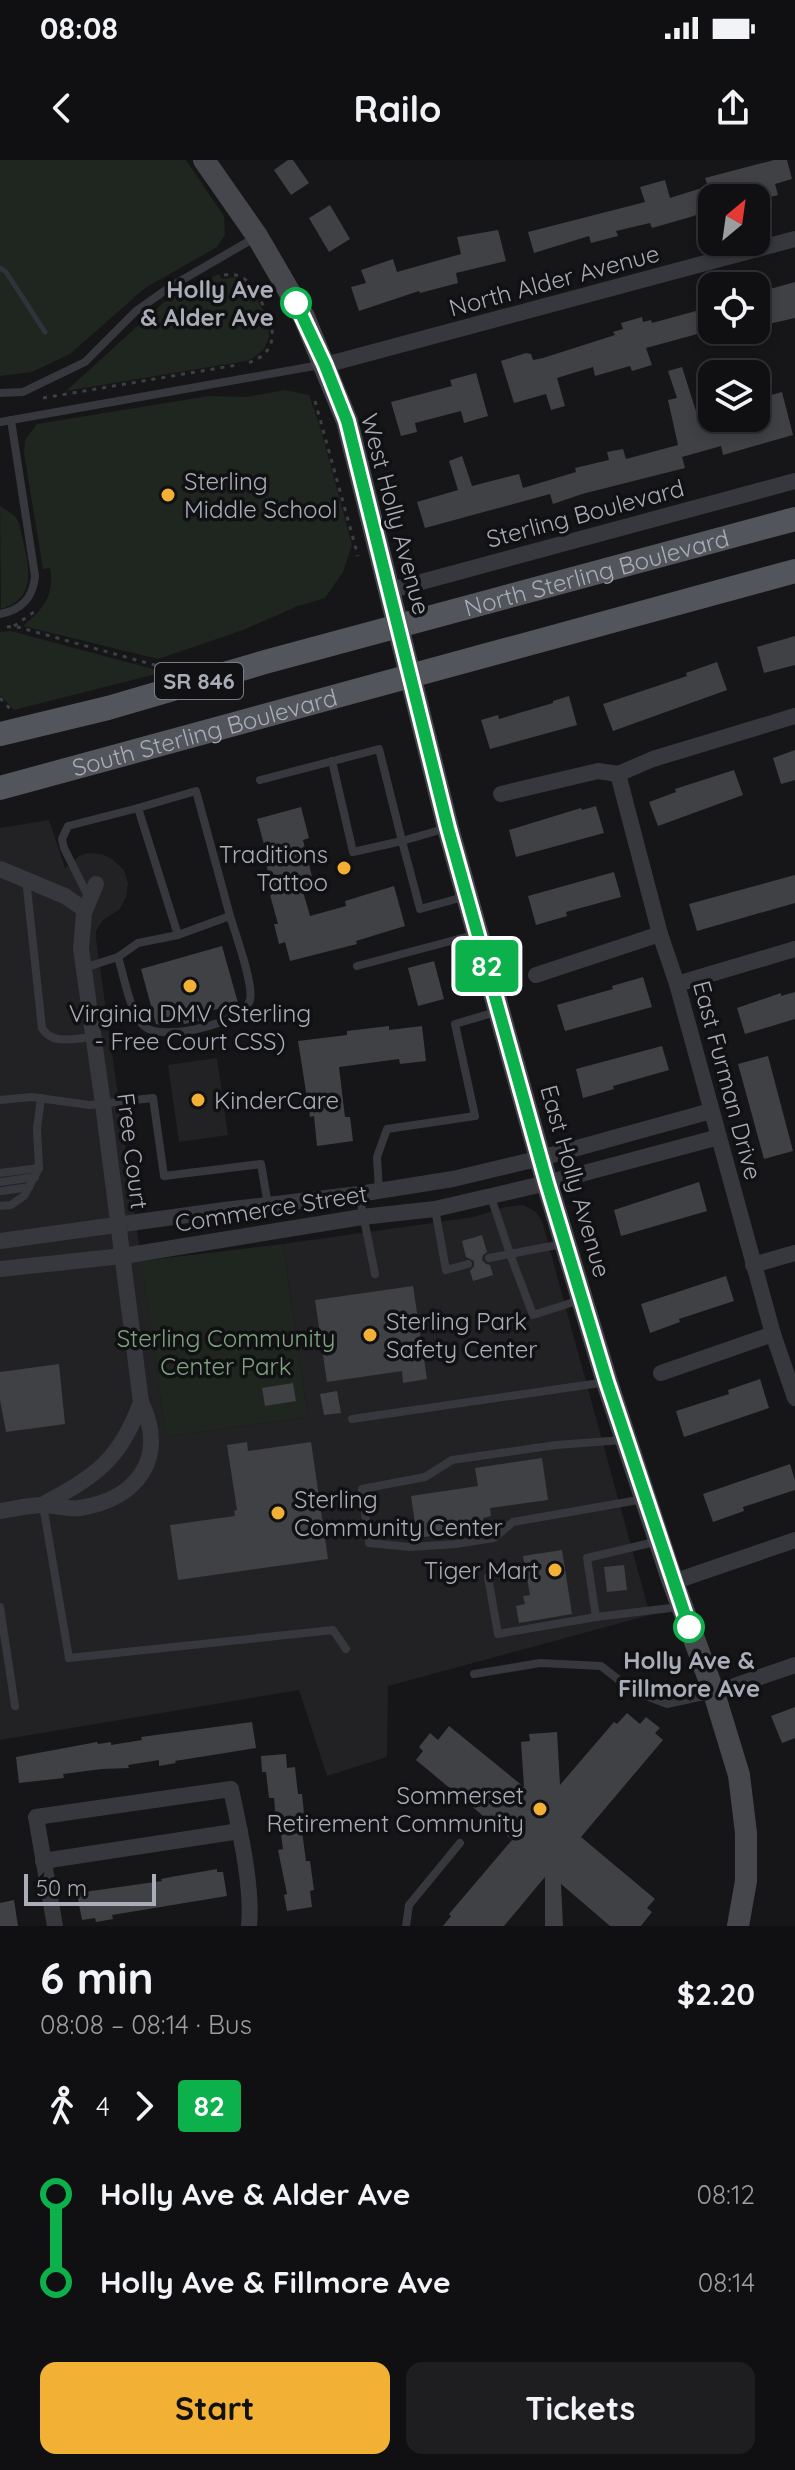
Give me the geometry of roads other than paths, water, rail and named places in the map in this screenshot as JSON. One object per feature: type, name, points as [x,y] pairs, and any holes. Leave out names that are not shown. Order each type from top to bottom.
[{"type":"main road","name":"North Sterling Boulevard","points":[[399,627],[795,519]]},
{"type":"main road","name":"SR 846","points":[[411,677],[795,571]]},
{"type":"main road","name":"South Sterling Boulevard","points":[[0,734],[108,708],[399,627]]},
{"type":"main road","name":"South Sterling Boulevard","points":[[0,788],[411,677]]},
{"type":"street","name":"West Holly Avenue","points":[[204,160],[257,236],[304,317],[325,365],[347,421],[411,677]]},
{"type":"street","name":"North Alder Avenue","points":[[325,365],[795,239]]},
{"type":"street","name":"Sterling Boulevard","points":[[388,591],[795,481]]},
{"type":"street","name":"East Holly Avenue","points":[[411,677],[448,828],[547,1183],[607,1382],[673,1582],[714,1693],[739,1775],[746,1833],[746,1881],[738,1926]]},
{"type":"street","points":[[501,794],[598,771],[618,774],[653,759],[795,716]]},
{"type":"street","name":"East Furman Drive","points":[[618,774],[753,1265],[795,1398]]},
{"type":"street","points":[[0,869],[65,896],[90,897]]},
{"type":"street","name":"Free Court","points":[[42,1505],[76,1509],[118,1497],[135,1482],[151,1457],[153,1440],[149,1419],[141,1402],[80,941],[90,897]]},
{"type":"street","points":[[536,975],[660,934]]},
{"type":"street","points":[[677,984],[795,949]]},
{"type":"street","name":"Commerce Street","points":[[0,1241],[453,1179],[711,1111]]},
{"type":"street","name":"Commerce Street","points":[[0,1269],[123,1256],[362,1217],[435,1209],[719,1137]]},
{"type":"street","points":[[753,1265],[795,1253]]},
{"type":"street","points":[[661,1373],[773,1334]]},
{"type":"street","points":[[0,1511],[42,1505],[94,1475],[113,1456],[131,1430],[141,1402]]},
{"type":"street","points":[[673,1582],[795,1540]]},
{"type":"street","points":[[714,1693],[795,1665]]},
{"type":"street","points":[[55,1926],[36,1817],[231,1789],[251,1912],[249,1926]]},
{"type":"street","points":[[43,1861],[240,1831]]},
{"type":"lane","points":[[0,393],[23,392],[85,362],[136,311],[170,287],[257,236]]},
{"type":"lane","points":[[0,422],[325,365]]},
{"type":"lane","points":[[0,614],[16,610],[27,600],[34,588],[35,576],[11,420]]},
{"type":"lane","points":[[260,780],[379,749],[420,909],[467,896]]},
{"type":"lane","points":[[332,761],[353,852],[448,828]]},
{"type":"lane","points":[[90,897],[64,848],[62,839],[65,830],[72,823],[196,791],[249,983],[250,1000],[240,1013],[219,1022],[181,1032],[163,1033],[146,1029],[136,1017],[118,957]]},
{"type":"lane","points":[[138,808],[178,935]]},
{"type":"lane","points":[[26,878],[42,1028],[55,1039],[93,1037]]},
{"type":"lane","points":[[84,968],[118,957],[138,943],[178,935],[230,916]]},
{"type":"lane","points":[[357,966],[477,933]]},
{"type":"lane","points":[[379,1191],[377,1157],[387,1129],[475,1116],[455,1024],[499,1011]]},
{"type":"lane","points":[[0,1206],[18,1201],[39,1168],[37,1129],[41,1098]]},
{"type":"lane","points":[[0,1100],[41,1098],[89,1105],[153,1098],[164,1176],[261,1164],[268,1205]]},
{"type":"lane","points":[[0,1173],[39,1168]]},
{"type":"lane","points":[[1,1187],[35,1177]]},
{"type":"lane","points":[[1,1187],[29,1187]]},
{"type":"lane","points":[[359,1194],[375,1274]]},
{"type":"lane","points":[[491,1196],[533,1315],[583,1298]]},
{"type":"lane","points":[[435,1209],[446,1270],[468,1264]]},
{"type":"lane","points":[[489,1258],[566,1243]]},
{"type":"lane","points":[[352,1419],[607,1382]]},
{"type":"lane","points":[[628,1439],[556,1445],[452,1460],[425,1477],[362,1489],[369,1543],[410,1547],[469,1542],[494,1538],[513,1522],[646,1499]]},
{"type":"lane","points":[[42,1505],[69,1658],[333,1630],[346,1649]]},
{"type":"lane","points":[[596,1617],[587,1558],[660,1541]]},
{"type":"lane","points":[[488,1577],[498,1634],[596,1617],[682,1607]]},
{"type":"lane","points":[[0,1607],[15,1706]]},
{"type":"lane","points":[[474,1674],[540,1663],[601,1666],[633,1691],[667,1704],[714,1693]]},
{"type":"lane","points":[[406,1926],[409,1905],[460,1843]]},
{"type":"waterway","points":[[0,268],[6,272],[45,332]]},
{"type":"place","name":"Holly Ave & Alder Ave","points":[[296,303]]},
{"type":"place","name":"Sterling Middle School","points":[[168,495]]},
{"type":"place","name":"Traditions Tattoo","points":[[344,868]]},
{"type":"place","name":"Virginia DMV (Sterling - Free Court CSS)","points":[[190,986]]},
{"type":"place","name":"KinderCare","points":[[198,1100]]},
{"type":"place","name":"Sterling Park Safety Center","points":[[370,1335]]},
{"type":"place","name":"Sterling Community Center","points":[[278,1513]]},
{"type":"place","name":"Tiger Mart","points":[[555,1570]]},
{"type":"place","name":"Holly Ave & Fillmore Ave","points":[[689,1627]]},
{"type":"place","name":"Sommerset Retirement Community","points":[[540,1809]]},
{"type":"park label","name":"Sterling Community Center Park","points":[[226,1352]]}]
